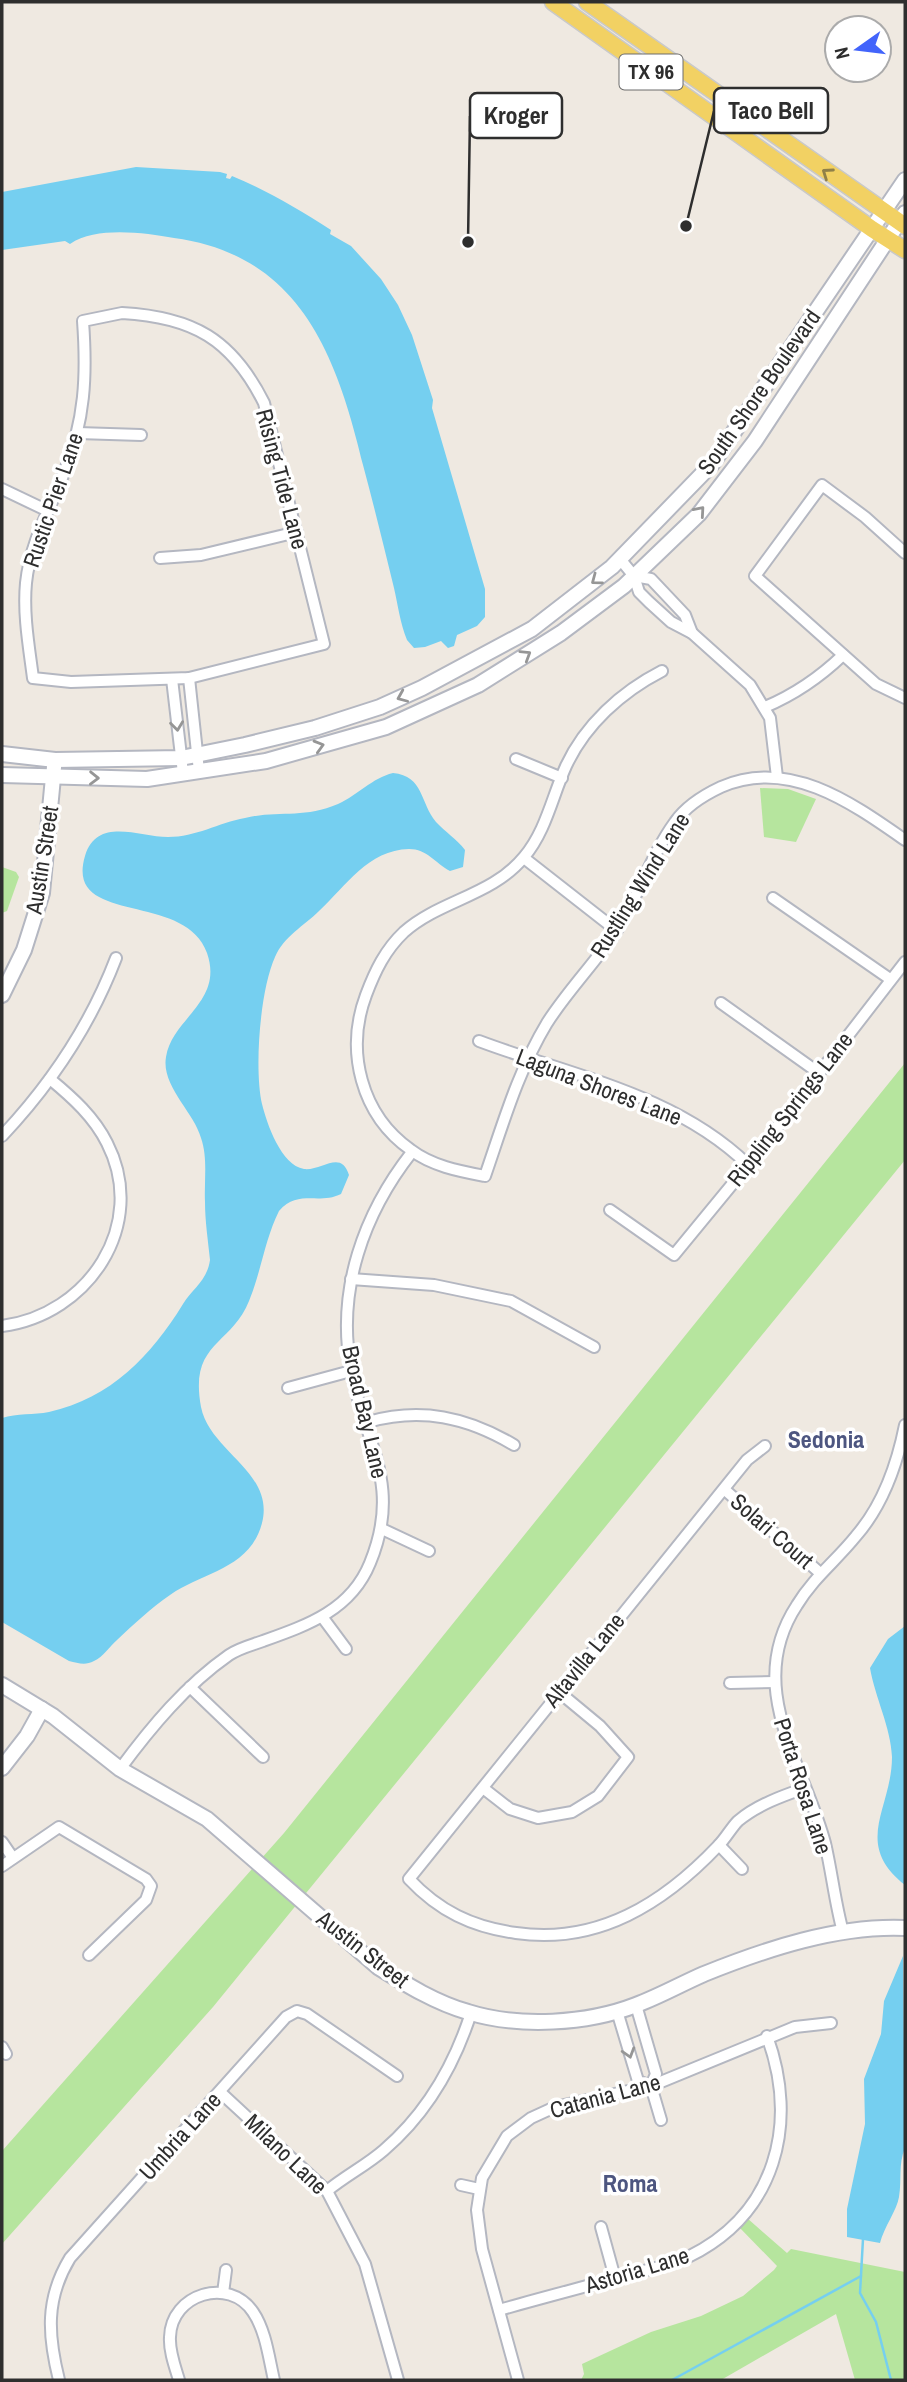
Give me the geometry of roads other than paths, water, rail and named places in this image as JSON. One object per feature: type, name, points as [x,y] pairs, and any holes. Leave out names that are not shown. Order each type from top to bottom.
[{"type":"main road","name":"TX 96","points":[[553,2],[905,250]]},
{"type":"main road","points":[[572,2],[600,22],[637,38]]},
{"type":"main road","name":"TX 96","points":[[587,2],[883,212],[903,220]]},
{"type":"street","name":"South Shore Boulevard","points":[[2,754],[55,760],[181,758],[314,728],[380,707],[422,688],[532,629],[620,559],[712,464],[905,180]]},
{"type":"street","name":"South Shore Boulevard","points":[[2,775],[147,779],[266,761],[397,722],[478,685],[561,634],[624,586],[699,514],[755,441],[797,374],[903,220]]},
{"type":"street","name":"Rising Tide Lane","points":[[83,321],[122,313],[149,314],[198,329],[220,343],[252,380],[264,403],[324,644],[189,678]]},
{"type":"street","name":"Rustic Pier Lane","points":[[83,321],[87,376],[78,433],[46,510],[26,582],[26,623],[33,678],[71,682],[172,680]]},
{"type":"street","points":[[783,363],[797,374]]},
{"type":"street","points":[[78,433],[141,435]]},
{"type":"street","points":[[905,553],[866,517],[822,485],[755,576],[876,684],[905,698]]},
{"type":"street","points":[[2,489],[46,510]]},
{"type":"street","points":[[160,558],[201,555],[296,532]]},
{"type":"street","points":[[620,559],[634,576],[639,592],[670,622],[692,633],[737,671],[765,707],[775,736],[777,777]]},
{"type":"street","points":[[634,576],[651,579],[685,615],[692,633]]},
{"type":"street","points":[[765,707],[796,694],[819,678],[843,655]]},
{"type":"street","points":[[412,1152],[385,1127],[363,1086],[356,1048],[357,1030],[365,999],[383,957],[405,931],[435,912],[496,883],[524,858],[541,830],[574,751],[596,720],[643,680],[662,671]]},
{"type":"street","points":[[183,774],[172,680],[189,678],[198,771]]},
{"type":"street","points":[[516,759],[562,778]]},
{"type":"street","name":"Austin Street","points":[[2,995],[24,950],[42,893],[55,760]]},
{"type":"street","name":"Rustling Wind Lane","points":[[412,1152],[458,1171],[485,1175],[528,1060],[561,1002],[616,930],[655,855],[683,813],[711,792],[728,784],[777,777],[805,782],[831,793],[905,840]]},
{"type":"street","points":[[524,858],[616,930]]},
{"type":"street","points":[[773,898],[891,979]]},
{"type":"street","points":[[2,1136],[50,1079],[87,1023],[116,958]]},
{"type":"street","name":"Rippling Springs Lane","points":[[610,1210],[674,1255],[748,1165],[905,962]]},
{"type":"street","points":[[721,1003],[819,1073]]},
{"type":"street","name":"Laguna Shores Lane","points":[[479,1041],[666,1107],[706,1130],[748,1165]]},
{"type":"street","points":[[2,1326],[52,1312],[76,1295],[107,1256],[119,1216],[118,1180],[108,1146],[82,1107],[50,1079]]},
{"type":"street","name":"Broad Bay Lane","points":[[120,1769],[190,1687],[232,1653],[323,1618],[356,1590],[382,1529],[383,1482],[368,1422],[351,1371],[348,1333],[351,1279],[368,1223],[388,1186],[412,1152]]},
{"type":"street","points":[[351,1279],[434,1285],[511,1301],[594,1347]]},
{"type":"street","points":[[288,1388],[351,1371]]},
{"type":"street","points":[[368,1422],[394,1415],[442,1416],[468,1422],[514,1445]]},
{"type":"street","name":"Porta Rosa Lane","points":[[843,1932],[824,1843],[784,1738],[775,1682],[782,1637],[795,1607],[819,1572],[856,1536],[886,1491],[905,1425]]},
{"type":"street","name":"Altavilla Lane","points":[[719,1845],[670,1891],[643,1909],[615,1923],[578,1933],[531,1935],[476,1924],[430,1902],[409,1880],[747,1460],[765,1446]]},
{"type":"street","name":"Solari Court","points":[[725,1490],[819,1572]]},
{"type":"street","points":[[382,1529],[429,1551]]},
{"type":"street","points":[[323,1618],[346,1649]]},
{"type":"street","points":[[730,1682],[775,1682]]},
{"type":"street","name":"Austin Street","points":[[2,1685],[42,1709],[120,1769],[207,1819],[378,1967],[408,1986],[471,2013],[553,2021],[617,2011],[636,2006],[740,1961],[843,1932],[905,1928]]},
{"type":"street","points":[[190,1687],[263,1757]]},
{"type":"street","points":[[483,1788],[510,1809],[538,1818],[572,1812],[598,1796],[628,1757],[600,1726],[559,1692]]},
{"type":"street","points":[[2,1768],[27,1736],[42,1709]]},
{"type":"street","points":[[742,1869],[719,1845],[737,1822],[758,1808],[805,1788]]},
{"type":"street","points":[[2,1866],[59,1827],[146,1879],[150,1886],[146,1900],[89,1955]]},
{"type":"street","points":[[2,1842],[13,1858]]},
{"type":"street","points":[[636,2006],[656,2074],[651,2085],[661,2120]]},
{"type":"street","name":"Umbria Lane","points":[[60,2380],[49,2334],[49,2316],[62,2271],[83,2242],[286,2017],[297,2011],[314,2018],[397,2076]]},
{"type":"street","points":[[617,2011],[638,2081],[651,2085]]},
{"type":"street","points":[[327,2191],[384,2150],[415,2118],[436,2091],[458,2053],[471,2013]]},
{"type":"street","name":"Catania Lane","points":[[519,2380],[478,2231],[479,2189],[482,2178],[507,2136],[531,2118],[568,2103],[651,2085],[795,2026],[831,2023]]},
{"type":"street","name":"Astoria Lane","points":[[499,2310],[684,2259],[709,2245],[738,2221],[760,2193],[777,2149],[783,2107],[775,2058],[767,2036]]},
{"type":"street","name":"Milano Lane","points":[[220,2092],[327,2191],[365,2264],[398,2380]]},
{"type":"street","points":[[461,2185],[479,2189]]},
{"type":"street","points":[[601,2227],[615,2278]]},
{"type":"street","points":[[223,2293],[226,2270]]},
{"type":"street","points":[[178,2380],[169,2336],[173,2323],[191,2299],[223,2293],[233,2295],[252,2310],[259,2323],[275,2380]]},
{"type":"water","points":[[136,167],[220,172],[227,174],[226,178],[230,179],[232,176],[283,201],[331,230],[330,234],[351,246],[381,279],[398,305],[412,335],[433,400],[432,408],[485,589],[485,617],[477,626],[457,635],[454,646],[448,648],[441,641],[414,648],[407,640],[353,425],[340,386],[325,350],[306,317],[283,289],[253,265],[218,248],[162,236],[107,233],[81,238],[70,244],[65,241],[2,250],[2,192]]},
{"type":"water","points":[[393,773],[411,779],[436,822],[465,850],[463,867],[450,871],[426,854],[409,849],[394,851],[370,862],[284,943],[270,971],[262,1009],[260,1089],[267,1122],[276,1142],[288,1160],[296,1166],[311,1169],[336,1162],[346,1167],[349,1175],[341,1194],[301,1199],[286,1204],[279,1211],[249,1301],[241,1316],[206,1357],[201,1369],[201,1407],[207,1423],[251,1476],[259,1490],[263,1505],[262,1523],[256,1538],[236,1560],[163,1600],[91,1663],[69,1661],[2,1622],[2,1418],[49,1412],[92,1397],[110,1385],[127,1372],[157,1341],[203,1279],[210,1260],[205,1216],[203,1146],[197,1128],[173,1089],[166,1068],[170,1043],[203,997],[209,984],[207,953],[195,934],[176,921],[109,901],[92,892],[83,878],[85,856],[99,836],[109,832],[178,836],[235,820],[325,809]]},
{"type":"water","points":[[905,1626],[905,1885],[889,1870],[881,1855],[878,1840],[892,1757],[889,1735],[870,1668],[888,1639]]},
{"type":"water","points":[[903,1956],[905,2148],[898,2202],[880,2243],[847,2237],[847,2209],[865,2124],[864,2079],[881,2034],[884,2001]]},
{"type":"waterway","points":[[863,2239],[860,2293],[876,2322],[891,2380]]},
{"type":"waterway","points":[[672,2380],[861,2276]]},
{"type":"place","name":"Taco Bell","points":[[686,226]]},
{"type":"place","name":"Kroger","points":[[468,242]]},
{"type":"district","name":"Sedonia","points":[[826,1440]]},
{"type":"district","name":"Roma","points":[[630,2184]]}]
